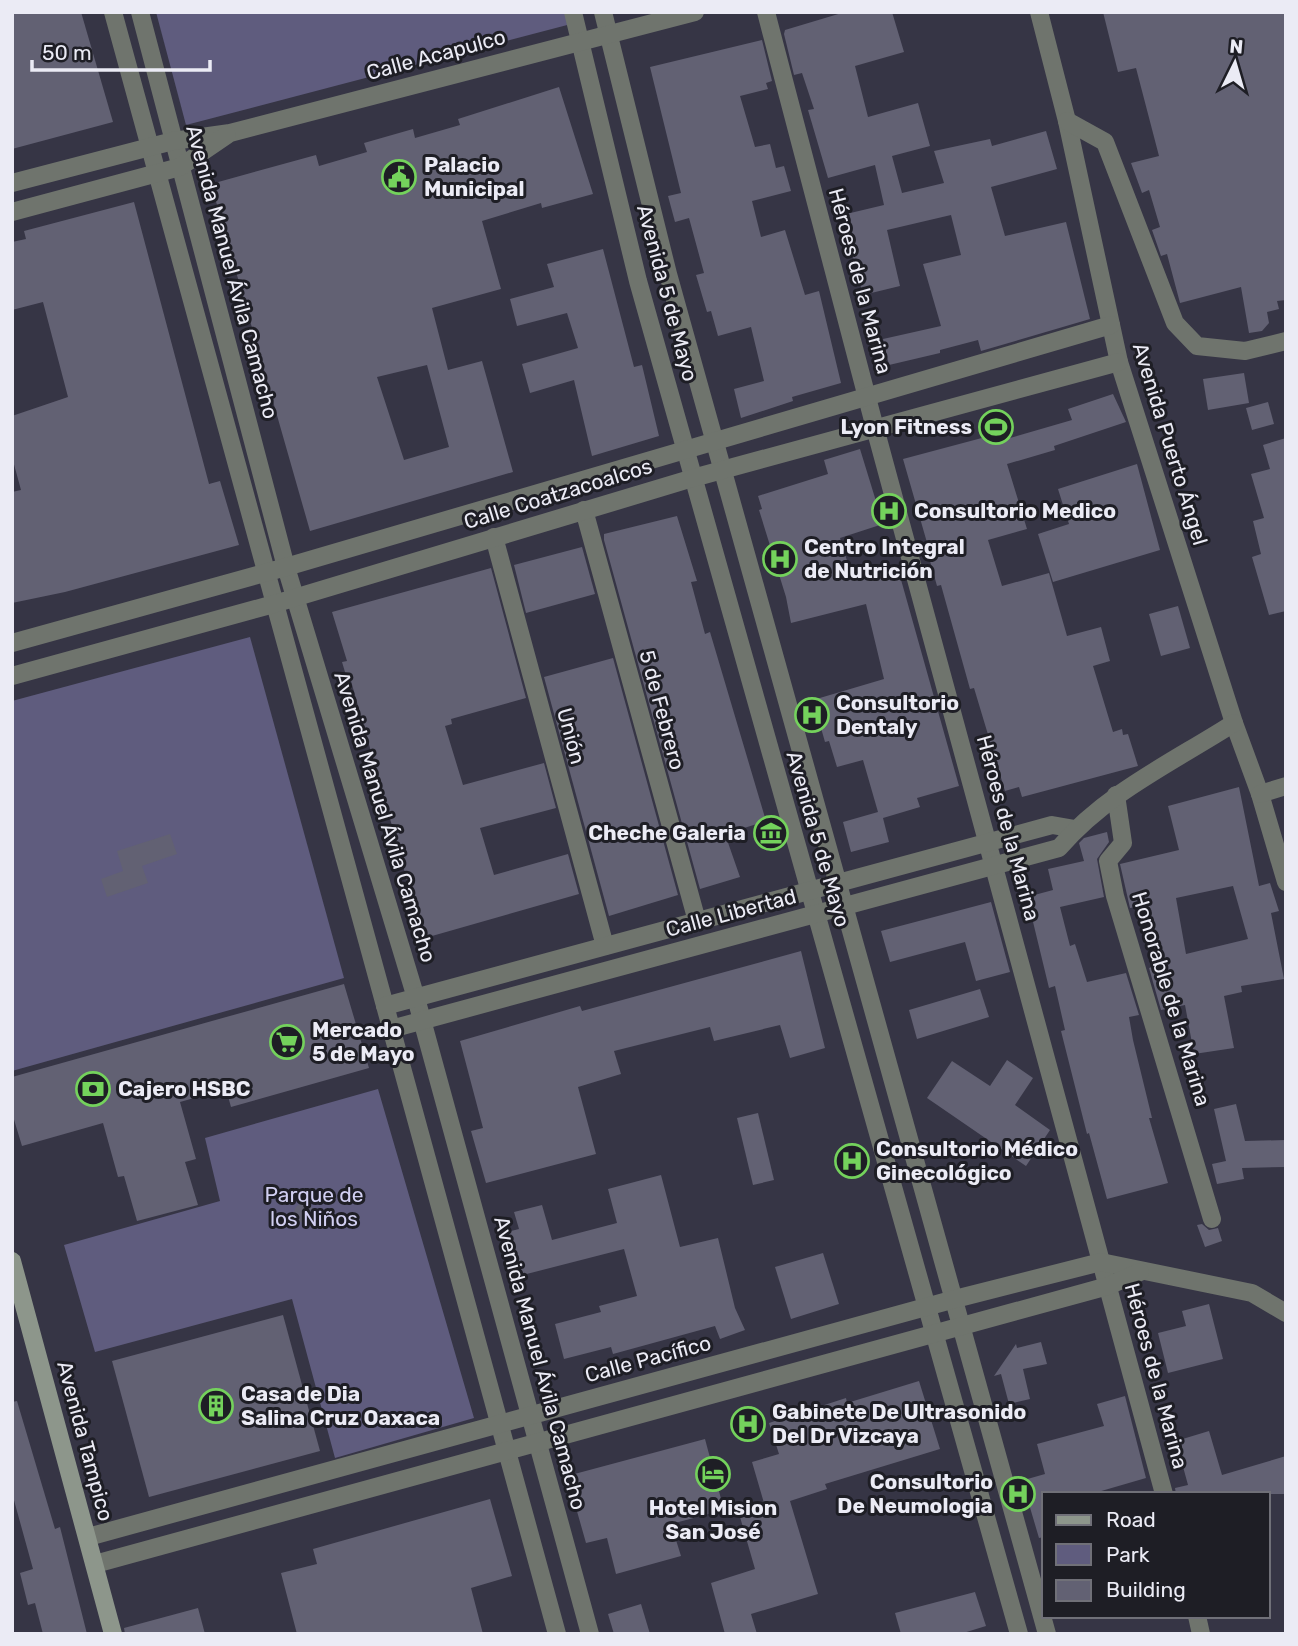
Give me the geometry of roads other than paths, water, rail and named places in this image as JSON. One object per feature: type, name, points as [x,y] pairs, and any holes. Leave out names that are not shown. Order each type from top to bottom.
[{"type":"main road","name":"Avenida Tampico","points":[[12,1261],[113,1634]]},
{"type":"street","points":[[113,12],[557,1634]]},
{"type":"street","name":"Avenida Manuel Ávila Camacho","points":[[140,12],[286,567],[416,998],[590,1634]]},
{"type":"street","name":"Avenida 5 de Mayo","points":[[573,12],[638,282],[808,890],[929,1306],[1019,1634]]},
{"type":"street","name":"Avenida 5 de Mayo","points":[[603,12],[668,274],[725,469],[1042,1616]]},
{"type":"street","name":"Calle Acapulco","points":[[12,183],[173,141],[230,133],[695,12]]},
{"type":"street","name":"Héroes de la Marina","points":[[766,12],[867,399],[1163,1492]]},
{"type":"street","name":"Avenida Puerto Ángel","points":[[1039,12],[1067,121],[1119,362],[1234,723],[1261,794],[1286,882]]},
{"type":"street","points":[[1067,121],[1105,142],[1175,323],[1197,346],[1245,351],[1286,341]]},
{"type":"street","name":"Calle Acapulco","points":[[12,212],[180,167],[230,133]]},
{"type":"street","points":[[638,282],[668,274]]},
{"type":"street","name":"Calle Coatzacoalcos","points":[[12,643],[266,573],[716,440],[867,399],[1111,325]]},
{"type":"street","name":"Calle Coatzacoalcos","points":[[12,676],[274,604],[693,478],[1119,362]]},
{"type":"street","name":"5 de Febrero","points":[[584,510],[697,921]]},
{"type":"street","name":"Unión","points":[[494,537],[605,946]]},
{"type":"street","name":"Calle Libertad","points":[[391,1029],[1059,848],[1075,829],[1116,795],[1234,723]]},
{"type":"street","points":[[1261,794],[1286,786]]},
{"type":"street","name":"Honorable de la Marina","points":[[1116,795],[1123,844],[1108,861],[1110,873],[1212,1219]]},
{"type":"street","name":"Calle Libertad","points":[[385,1006],[1052,825],[1075,829]]},
{"type":"street","name":"Calle Pacífico","points":[[88,1537],[929,1306],[1101,1262],[1252,1293],[1286,1313]]},
{"type":"street","points":[[95,1564],[537,1440],[1108,1286],[1140,1272]]},
{"type":"place","name":"Palacio Municipal","points":[[399,177]]},
{"type":"place","name":"Lyon Fitness","points":[[996,427]]},
{"type":"place","name":"Consultorio Medico","points":[[889,511]]},
{"type":"place","name":"Centro Integral de Nutrición","points":[[780,559]]},
{"type":"place","name":"Consultorio Dentaly","points":[[812,715]]},
{"type":"place","name":"Cheche Galeria","points":[[771,833]]},
{"type":"place","name":"Mercado 5 de Mayo","points":[[287,1042]]},
{"type":"place","name":"Cajero HSBC","points":[[93,1089]]},
{"type":"place","name":"Consultorio Médico Ginecológico","points":[[852,1161]]},
{"type":"place","name":"Casa de Dia Salina Cruz Oaxaca","points":[[216,1406]]},
{"type":"place","name":"Gabinete De Ultrasonido Del Dr Vizcaya","points":[[748,1424]]},
{"type":"place","name":"Hotel Mision San José","points":[[713,1474]]},
{"type":"place","name":"Consultorio De Neumologia","points":[[1018,1494]]},
{"type":"park label","name":"Parque de los Niños","points":[[314,1207]]}]
